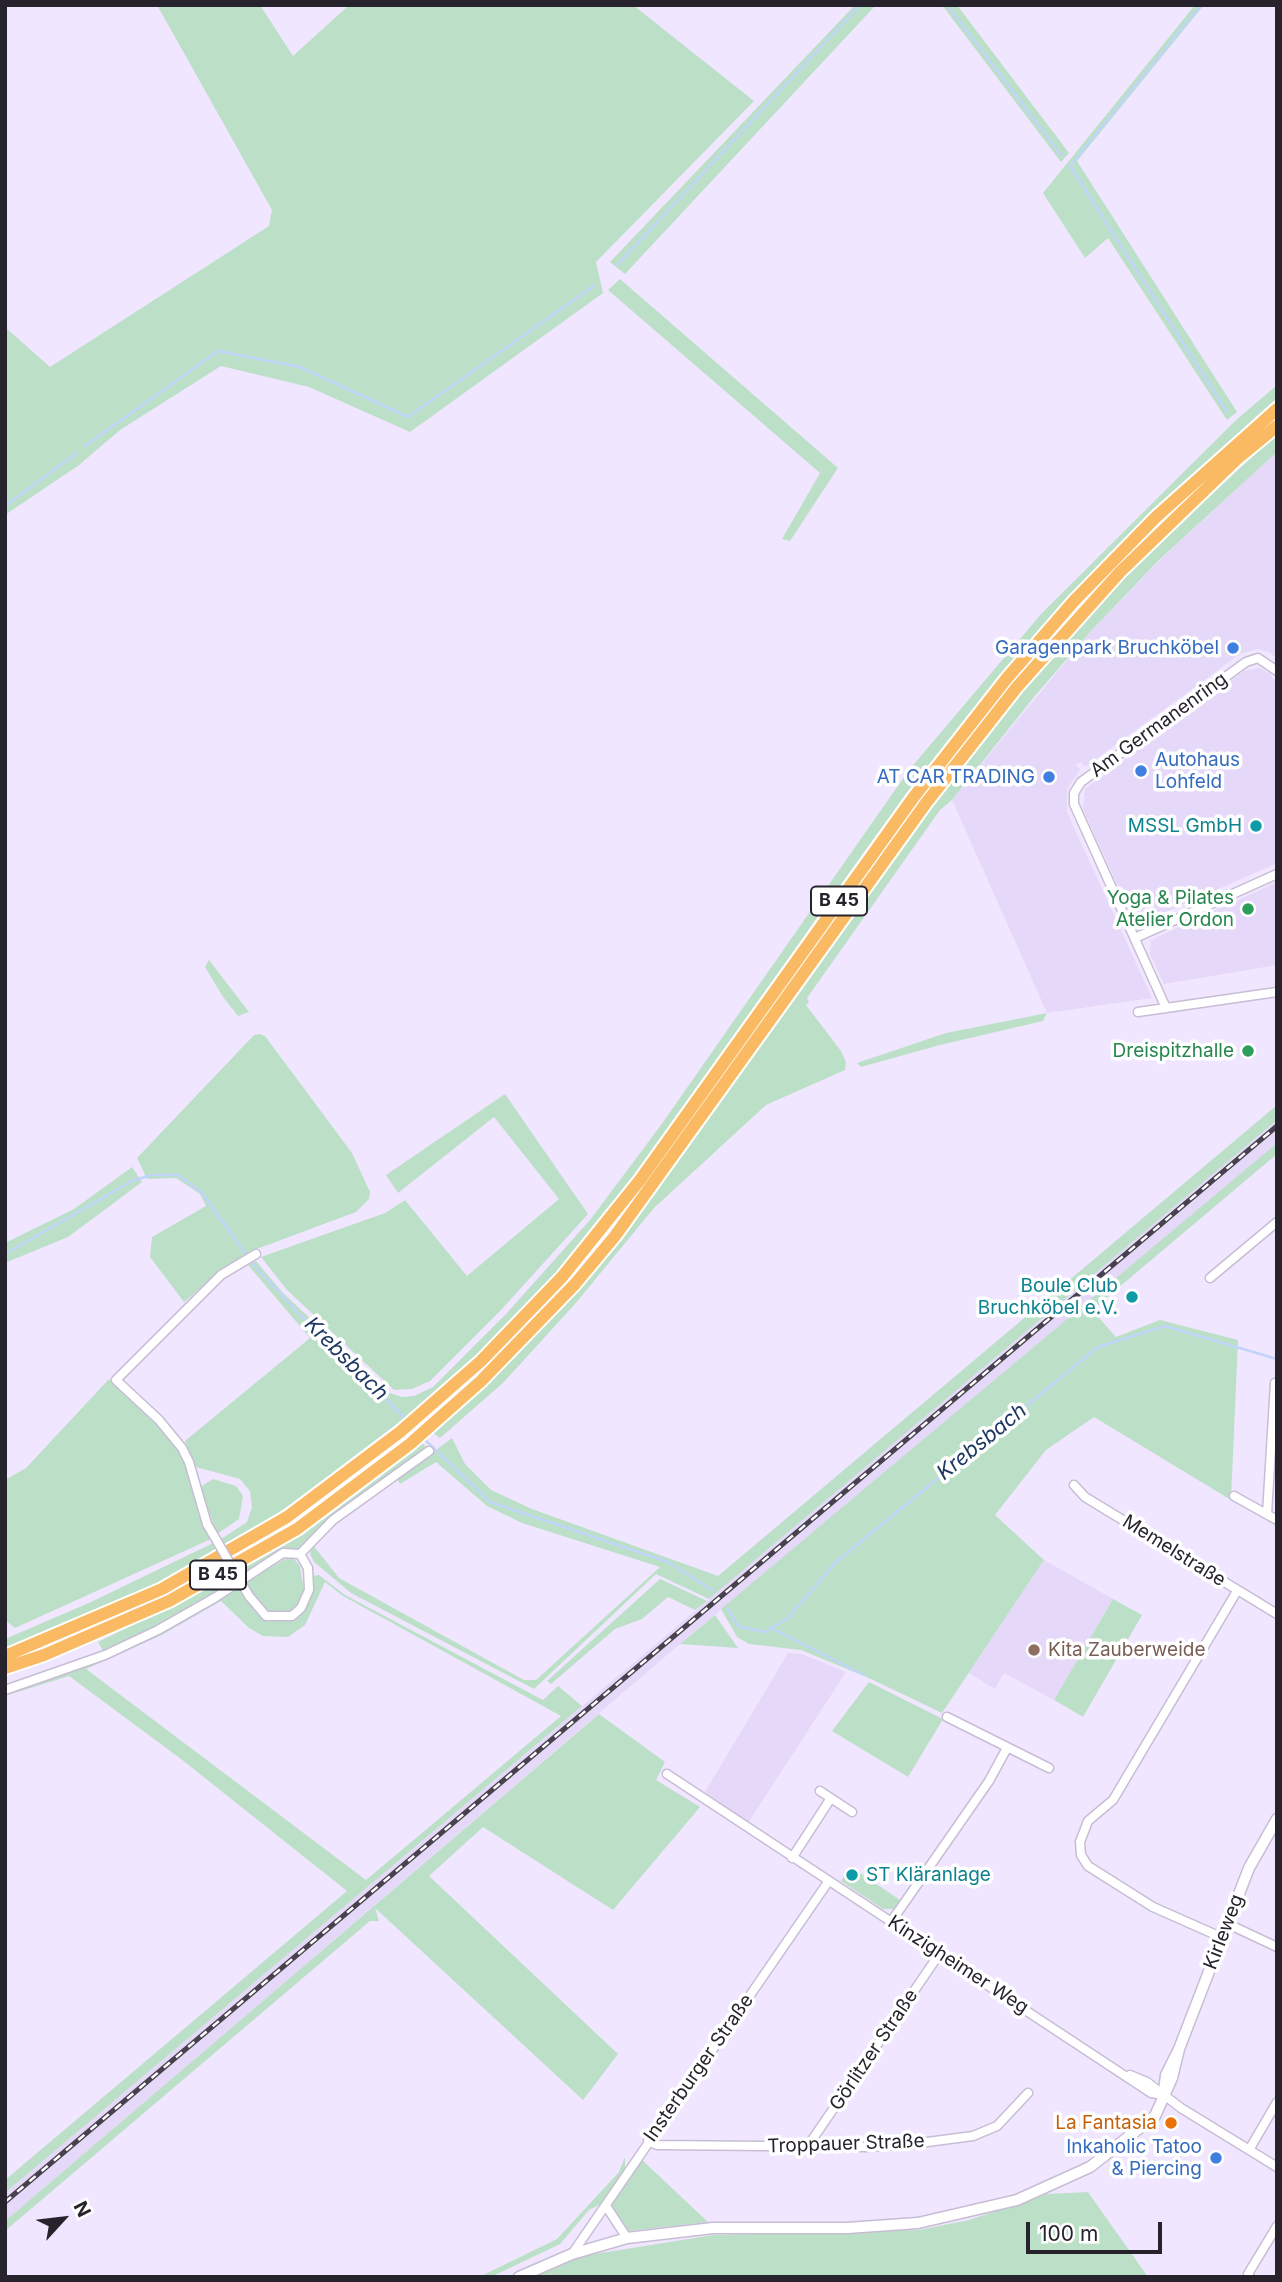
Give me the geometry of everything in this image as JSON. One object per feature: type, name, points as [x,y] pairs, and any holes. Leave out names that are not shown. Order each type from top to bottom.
[{"type":"highway","name":"B 45","points":[[5,1656],[150,1595],[286,1517],[400,1433],[531,1310],[605,1224],[673,1136],[913,798],[1032,649],[1156,517],[1277,409]]},
{"type":"highway","name":"B 45","points":[[5,1668],[44,1655],[169,1601],[298,1529],[410,1444],[543,1318],[615,1236],[926,803],[1017,687],[1138,554],[1238,458],[1277,426]]},
{"type":"street","name":"Am Germanenring","points":[[1166,1008],[1074,804],[1074,793],[1081,782],[1246,662],[1258,659],[1277,671]]},
{"type":"street","points":[[1135,938],[1277,874]]},
{"type":"street","points":[[1138,1012],[1277,992]]},
{"type":"street","points":[[1210,1278],[1277,1222]]},
{"type":"street","points":[[256,1254],[221,1275],[116,1380],[177,1441],[189,1462],[207,1524],[249,1596],[266,1616],[292,1616],[301,1608],[309,1590],[308,1568],[300,1554]]},
{"type":"street","points":[[1267,1514],[1275,1383]]},
{"type":"street","points":[[5,1690],[105,1655],[158,1630],[283,1553],[300,1554],[333,1520],[429,1451]]},
{"type":"street","name":"Memelstraße","points":[[1074,1485],[1085,1497],[1277,1614]]},
{"type":"street","points":[[1234,1496],[1277,1520]]},
{"type":"street","points":[[1223,1938],[1153,1907],[1088,1866],[1081,1855],[1080,1843],[1088,1821],[1113,1800],[1237,1591]]},
{"type":"street","points":[[947,1717],[1049,1768]]},
{"type":"street","points":[[891,1922],[989,1781],[1007,1748]]},
{"type":"street","name":"Kinzigheimer Weg","points":[[667,1774],[1124,2074],[1147,2082],[1277,2167]]},
{"type":"street","points":[[820,1791],[852,1812]]},
{"type":"street","points":[[792,1858],[831,1798]]},
{"type":"street","name":"Kirleweg","points":[[519,2277],[572,2254],[627,2238],[713,2228],[847,2228],[918,2223],[1017,2200],[1090,2167],[1155,2116],[1164,2095],[1166,2075],[1179,2049],[1249,1868],[1277,1819]]},
{"type":"street","name":"Insterburger Straße","points":[[572,2254],[828,1882]]},
{"type":"street","points":[[1228,1924],[1277,1947]]},
{"type":"street","name":"Görlitzer Straße","points":[[811,2147],[812,2140],[940,1954]]},
{"type":"street","name":"Troppauer Straße","points":[[648,2141],[657,2145],[879,2147],[973,2136],[998,2126],[1028,2094]]},
{"type":"street","points":[[1249,2150],[1277,2102]]},
{"type":"street","points":[[606,2206],[627,2238]]},
{"type":"street","points":[[1250,2277],[1248,2274],[1277,2226]]},
{"type":"shaded area","points":[[1277,452],[1277,658],[1269,652],[1257,649],[1240,654],[1085,767],[1081,762],[1076,765],[1080,770],[1067,789],[1067,812],[1152,998],[1047,1013],[952,800],[1091,631],[1160,560]]},
{"type":"shaded area","points":[[1260,668],[1269,673],[1277,683],[1277,863],[1139,924],[1132,917],[1083,809],[1085,789],[1244,671]]},
{"type":"shaded area","points":[[1277,882],[1277,965],[1164,984],[1150,954],[1151,940]]},
{"type":"shaded area","points":[[1277,1120],[1277,1143],[680,1644],[5,2221],[5,2193]]},
{"type":"shaded area","name":"Kita Zauberweide","points":[[1044,1560],[1113,1599],[1054,1700],[1004,1673],[995,1689],[969,1673]]},
{"type":"shaded area","points":[[788,1653],[802,1654],[846,1672],[748,1823],[705,1792]]},
{"type":"green space","points":[[157,5],[260,5],[293,56],[349,5],[633,5],[754,101],[596,262],[603,293],[410,432],[309,387],[221,366],[120,430],[79,465],[5,515],[5,327],[50,367],[269,226],[272,210]]},
{"type":"green space","points":[[855,5],[876,5],[625,274],[610,262]]},
{"type":"green space","points":[[942,5],[957,5],[1069,153],[1061,162]]},
{"type":"green space","points":[[1195,5],[1204,5],[1077,161],[1237,412],[1227,420],[1108,238],[1085,258],[1043,193]]},
{"type":"green space","points":[[620,279],[838,468],[790,541],[782,539],[820,473],[608,290]]},
{"type":"green space","points":[[1277,385],[1277,398],[1152,512],[1071,595],[971,713],[909,790],[816,919],[668,1134],[557,1273],[477,1356],[418,1408],[293,1503],[225,1547],[221,1539],[247,1522],[252,1507],[250,1491],[240,1479],[196,1467],[185,1441],[310,1338],[248,1265],[256,1261],[283,1293],[390,1393],[402,1397],[414,1396],[433,1387],[506,1314],[590,1220],[661,1125],[909,770],[1042,613],[1235,421]]},
{"type":"green space","points":[[1277,434],[1277,452],[1159,560],[1091,631],[1034,697],[952,800],[940,810],[807,998],[809,1002],[806,1005],[841,1051],[846,1062],[845,1070],[766,1105],[654,1208],[575,1304],[503,1383],[440,1438],[432,1432],[516,1355],[619,1241],[686,1151],[896,853],[1028,685],[1138,562]]},
{"type":"green space","points":[[209,960],[249,1012],[238,1016],[223,997],[205,967]]},
{"type":"green space","points":[[1047,1013],[1043,1021],[861,1067],[857,1063],[946,1033]]},
{"type":"green space","points":[[254,1035],[265,1036],[352,1153],[370,1192],[369,1199],[356,1212],[254,1250],[218,1273],[184,1302],[150,1257],[152,1237],[206,1206],[200,1194],[176,1178],[147,1179],[137,1158]]},
{"type":"green space","points":[[505,1094],[588,1214],[501,1310],[430,1381],[412,1389],[394,1390],[287,1290],[261,1257],[385,1213],[405,1200],[467,1276],[559,1199],[494,1117],[398,1193],[386,1175]]},
{"type":"green space","points":[[1277,1105],[1277,1120],[709,1599],[656,1574],[534,1689],[351,1593],[314,1562],[310,1554],[313,1545],[339,1578],[524,1680],[536,1680],[660,1567],[522,1523],[487,1506],[436,1462],[400,1484],[397,1479],[452,1438],[465,1464],[491,1490],[532,1509],[718,1576]]},
{"type":"green space","points":[[1277,1143],[1277,1154],[1092,1310],[1116,1337],[1160,1320],[1238,1340],[1231,1500],[1094,1417],[1046,1450],[995,1515],[1044,1560],[942,1713],[801,1650],[749,1644],[737,1637],[721,1609]]},
{"type":"green space","points":[[132,1167],[142,1182],[68,1237],[5,1263],[5,1243],[74,1209]]},
{"type":"green space","points":[[109,1379],[172,1436],[186,1463],[199,1516],[211,1539],[15,1628],[5,1620],[5,1480],[26,1468]]},
{"type":"green space","points":[[421,1442],[428,1449],[301,1550],[282,1551],[242,1577],[239,1571],[330,1513]]},
{"type":"green space","points":[[213,1479],[236,1486],[243,1496],[239,1519],[217,1534],[200,1487]]},
{"type":"green space","points":[[213,1543],[218,1552],[158,1584],[5,1648],[5,1639],[91,1602]]},
{"type":"green space","points":[[285,1559],[294,1559],[300,1566],[304,1591],[299,1606],[290,1612],[279,1614],[264,1609],[245,1583]]},
{"type":"green space","points":[[319,1575],[345,1595],[543,1700],[558,1686],[582,1706],[5,2193],[5,2180],[347,1891],[181,1759],[69,1676],[5,1696],[5,1693],[82,1667],[161,1633],[238,1587],[255,1612],[266,1618],[292,1620],[310,1601],[312,1576]],"holes":[[[325,1582],[343,1596],[561,1716],[366,1880],[86,1669],[162,1635],[221,1601],[249,1628],[263,1636],[288,1637],[305,1625]]]},
{"type":"green space","points":[[232,1576],[235,1581],[158,1625],[103,1651],[98,1642]]},
{"type":"green space","points":[[660,1579],[707,1601],[695,1610],[668,1597],[642,1619],[615,1629],[551,1684],[547,1681]]},
{"type":"green space","points":[[1113,1599],[1142,1615],[1083,1717],[1054,1700]]},
{"type":"green space","points":[[715,1615],[738,1648],[680,1644]]},
{"type":"green space","points":[[869,1682],[943,1719],[908,1777],[832,1731]]},
{"type":"green space","points":[[599,1714],[665,1762],[656,1780],[700,1807],[613,1910],[483,1827],[429,1876],[618,2054],[583,2100],[375,1908],[379,1921],[370,1921],[5,2231],[5,2221]]},
{"type":"green space","points":[[850,1866],[900,1900],[894,1909],[883,1909],[841,1881]]},
{"type":"green space","points":[[625,2157],[625,2169],[605,2202],[589,2210],[560,2244],[491,2277],[479,2277],[557,2239],[619,2172]]},
{"type":"green space","points":[[640,2158],[708,2222],[629,2231],[610,2204]]},
{"type":"green space","points":[[1088,2192],[1148,2277],[534,2277],[582,2256],[713,2235],[919,2230],[969,2220],[1046,2194]]},
{"type":"waterway","points":[[617,265],[860,5]]},
{"type":"waterway","points":[[947,5],[1062,156]]},
{"type":"waterway","points":[[1201,5],[1070,166],[1227,412]]},
{"type":"waterway","points":[[85,446],[218,351],[300,367],[408,417],[595,285]]},
{"type":"waterway","points":[[5,506],[77,453]]},
{"type":"waterway","name":"Krebsbach","points":[[5,1254],[132,1181],[151,1175],[178,1175],[202,1193],[253,1264],[303,1318],[407,1420]]},
{"type":"waterway","name":"Krebsbach","points":[[728,1609],[738,1626],[764,1632],[788,1618],[836,1562],[1098,1347],[1165,1326],[1277,1359]]},
{"type":"waterway","name":"Krebsbach","points":[[423,1438],[490,1502],[668,1562],[712,1590]]},
{"type":"waterway","points":[[771,1628],[864,1675]]},
{"type":"railway","points":[[5,2202],[1277,1126]]},
{"type":"place","name":"Garagenpark Bruchköbel","points":[[1233,648]]},
{"type":"place","name":"Autohaus Lohfeld","points":[[1141,771]]},
{"type":"place","name":"AT CAR TRADING","points":[[1049,777]]},
{"type":"place","name":"MSSL GmbH","points":[[1256,826]]},
{"type":"place","name":"Yoga & Pilates Atelier Ordon","points":[[1248,909]]},
{"type":"place","name":"Dreispitzhalle","points":[[1248,1051]]},
{"type":"place","name":"Boule Club Bruchköbel e.V.","points":[[1132,1297]]},
{"type":"place","name":"Kita Zauberweide","points":[[1034,1650]]},
{"type":"place","name":"ST Kläranlage","points":[[852,1875]]},
{"type":"place","name":"La Fantasia","points":[[1171,2123]]},
{"type":"place","name":"Inkaholic Tatoo & Piercing","points":[[1216,2158]]}]
